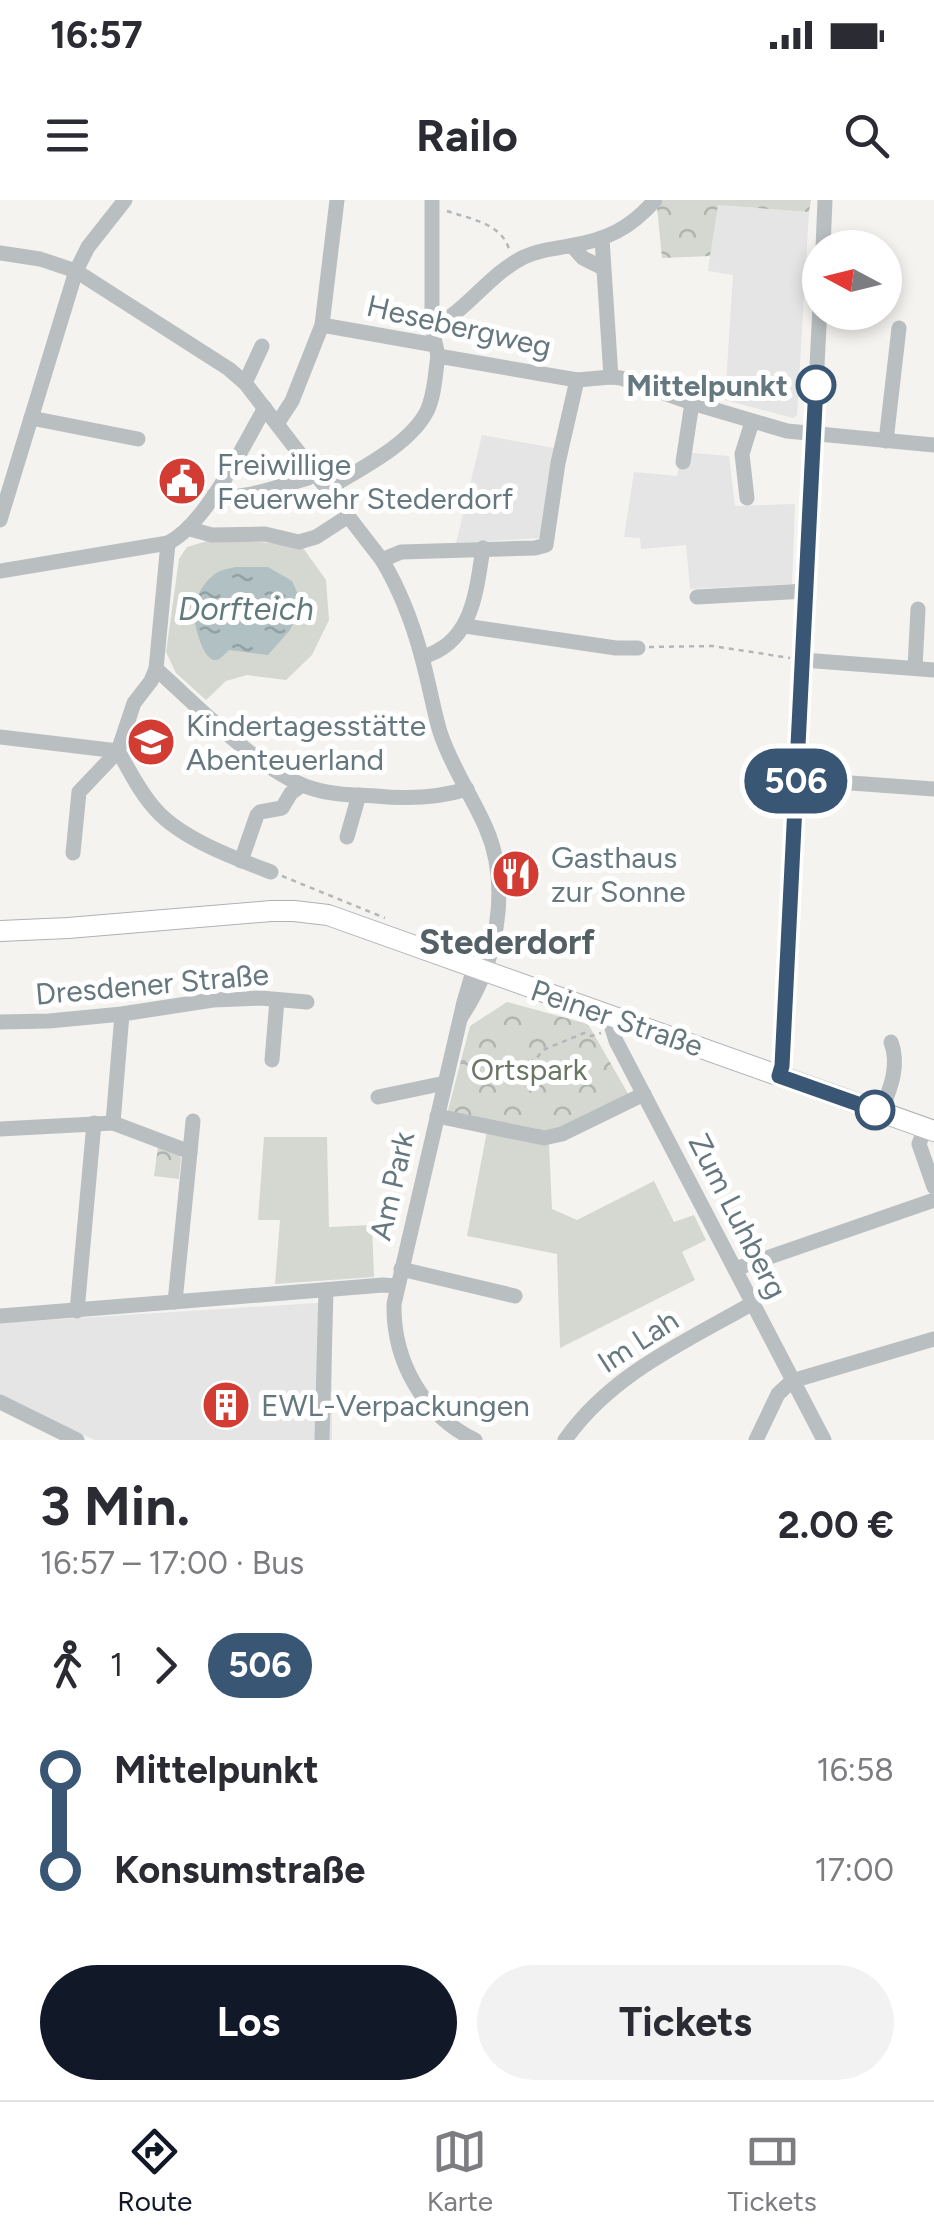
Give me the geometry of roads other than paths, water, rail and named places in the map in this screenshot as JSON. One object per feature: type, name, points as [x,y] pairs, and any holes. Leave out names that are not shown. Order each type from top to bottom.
[{"type":"main road","name":"Peiner Straße","points":[[0,930],[294,911],[328,915],[614,1023],[930,1129]]},
{"type":"street","points":[[0,520],[76,271],[88,247],[125,200]]},
{"type":"street","points":[[277,424],[292,402],[322,325],[337,200]]},
{"type":"street","points":[[435,343],[445,322],[514,263],[533,253],[615,234],[655,200]]},
{"type":"street","points":[[824,230],[825,200]]},
{"type":"street","points":[[326,489],[392,448],[425,416],[431,399],[435,343],[432,203]]},
{"type":"street","points":[[602,239],[610,376]]},
{"type":"street","points":[[572,246],[583,258],[603,268]]},
{"type":"street","points":[[0,253],[40,259],[76,271],[208,354],[245,383],[382,560],[394,581],[422,657],[445,747],[467,789],[407,798],[332,793],[302,785],[266,765],[156,669]]},
{"type":"street","name":"Hesebergweg","points":[[322,325],[435,343],[577,380],[622,378],[752,422],[814,436],[934,445]]},
{"type":"street","points":[[779,1076],[819,330]]},
{"type":"street","points":[[886,441],[899,330]]},
{"type":"street","points":[[245,383],[262,346]]},
{"type":"street","points":[[382,560],[401,552],[546,545],[558,464],[577,380]]},
{"type":"street","points":[[684,462],[692,403]]},
{"type":"street","points":[[0,572],[168,543],[190,528],[214,495],[265,408]]},
{"type":"street","points":[[31,418],[138,439]]},
{"type":"street","points":[[747,498],[742,454],[752,422]]},
{"type":"street","points":[[214,495],[261,491],[314,473]]},
{"type":"street","points":[[190,528],[212,535],[264,534],[299,542],[316,538],[347,516]]},
{"type":"street","points":[[73,854],[79,792],[118,751],[134,703],[156,669],[168,543]]},
{"type":"street","points":[[422,657],[440,649],[465,626],[483,548]]},
{"type":"street","points":[[697,597],[806,591]]},
{"type":"street","points":[[915,668],[918,609]]},
{"type":"street","points":[[465,626],[638,648]]},
{"type":"street","points":[[803,660],[934,670]]},
{"type":"street","points":[[0,736],[118,751]]},
{"type":"street","points":[[118,751],[142,792],[168,822],[241,861],[272,872]]},
{"type":"street","points":[[796,779],[934,789]]},
{"type":"street","points":[[241,861],[257,814],[282,808],[302,785]]},
{"type":"street","name":"Am Park","points":[[399,1278],[450,1058],[496,919],[498,884],[489,834],[467,789]]},
{"type":"street","points":[[347,837],[359,795]]},
{"type":"street","name":"Dresdener Straße","points":[[0,1022],[122,1014],[213,1000],[308,1002]]},
{"type":"street","points":[[272,1060],[276,1000]]},
{"type":"street","points":[[113,1123],[122,1014]]},
{"type":"street","name":"Zum Luhberg","points":[[614,1023],[616,1041],[824,1440]]},
{"type":"street","points":[[881,1112],[896,1058],[891,1042]]},
{"type":"street","points":[[378,1098],[445,1082]]},
{"type":"street","name":"Am Park","points":[[436,1116],[544,1138],[562,1134],[644,1094]]},
{"type":"street","points":[[175,1302],[193,1121]]},
{"type":"street","points":[[77,1311],[94,1123]]},
{"type":"street","points":[[0,1129],[113,1123],[190,1152]]},
{"type":"street","points":[[930,1129],[919,1144],[934,1186]]},
{"type":"street","points":[[734,1268],[934,1200]]},
{"type":"street","points":[[399,1278],[394,1304],[395,1334],[408,1373],[430,1407],[474,1440]]},
{"type":"street","name":"Am Park","points":[[0,1316],[326,1290],[399,1278],[515,1296]]},
{"type":"street","points":[[322,1440],[326,1290]]},
{"type":"street","name":"Im Lah","points":[[565,1440],[590,1409],[626,1377],[753,1304]]},
{"type":"street","points":[[756,1440],[778,1394],[792,1381],[934,1339]]},
{"type":"street","points":[[0,1402],[77,1440]]},
{"type":"water","name":"Dorfteich","points":[[236,567],[268,567],[292,581],[302,603],[290,630],[268,655],[229,650],[218,660],[211,659],[197,632],[195,605],[210,578]]},
{"type":"place","name":"Mittelpunkt","points":[[816,385]]},
{"type":"place","name":"Freiwillige Feuerwehr Stederdorf","points":[[182,481]]},
{"type":"place","name":"Kindertagesstätte Abenteuerland","points":[[151,742]]},
{"type":"place","name":"Gasthaus zur Sonne","points":[[516,874]]},
{"type":"place","name":"EWL-Verpackungen","points":[[226,1405]]},
{"type":"district","name":"Stederdorf","points":[[507,942]]},
{"type":"park label","name":"Ortspark","points":[[529,1069]]}]
